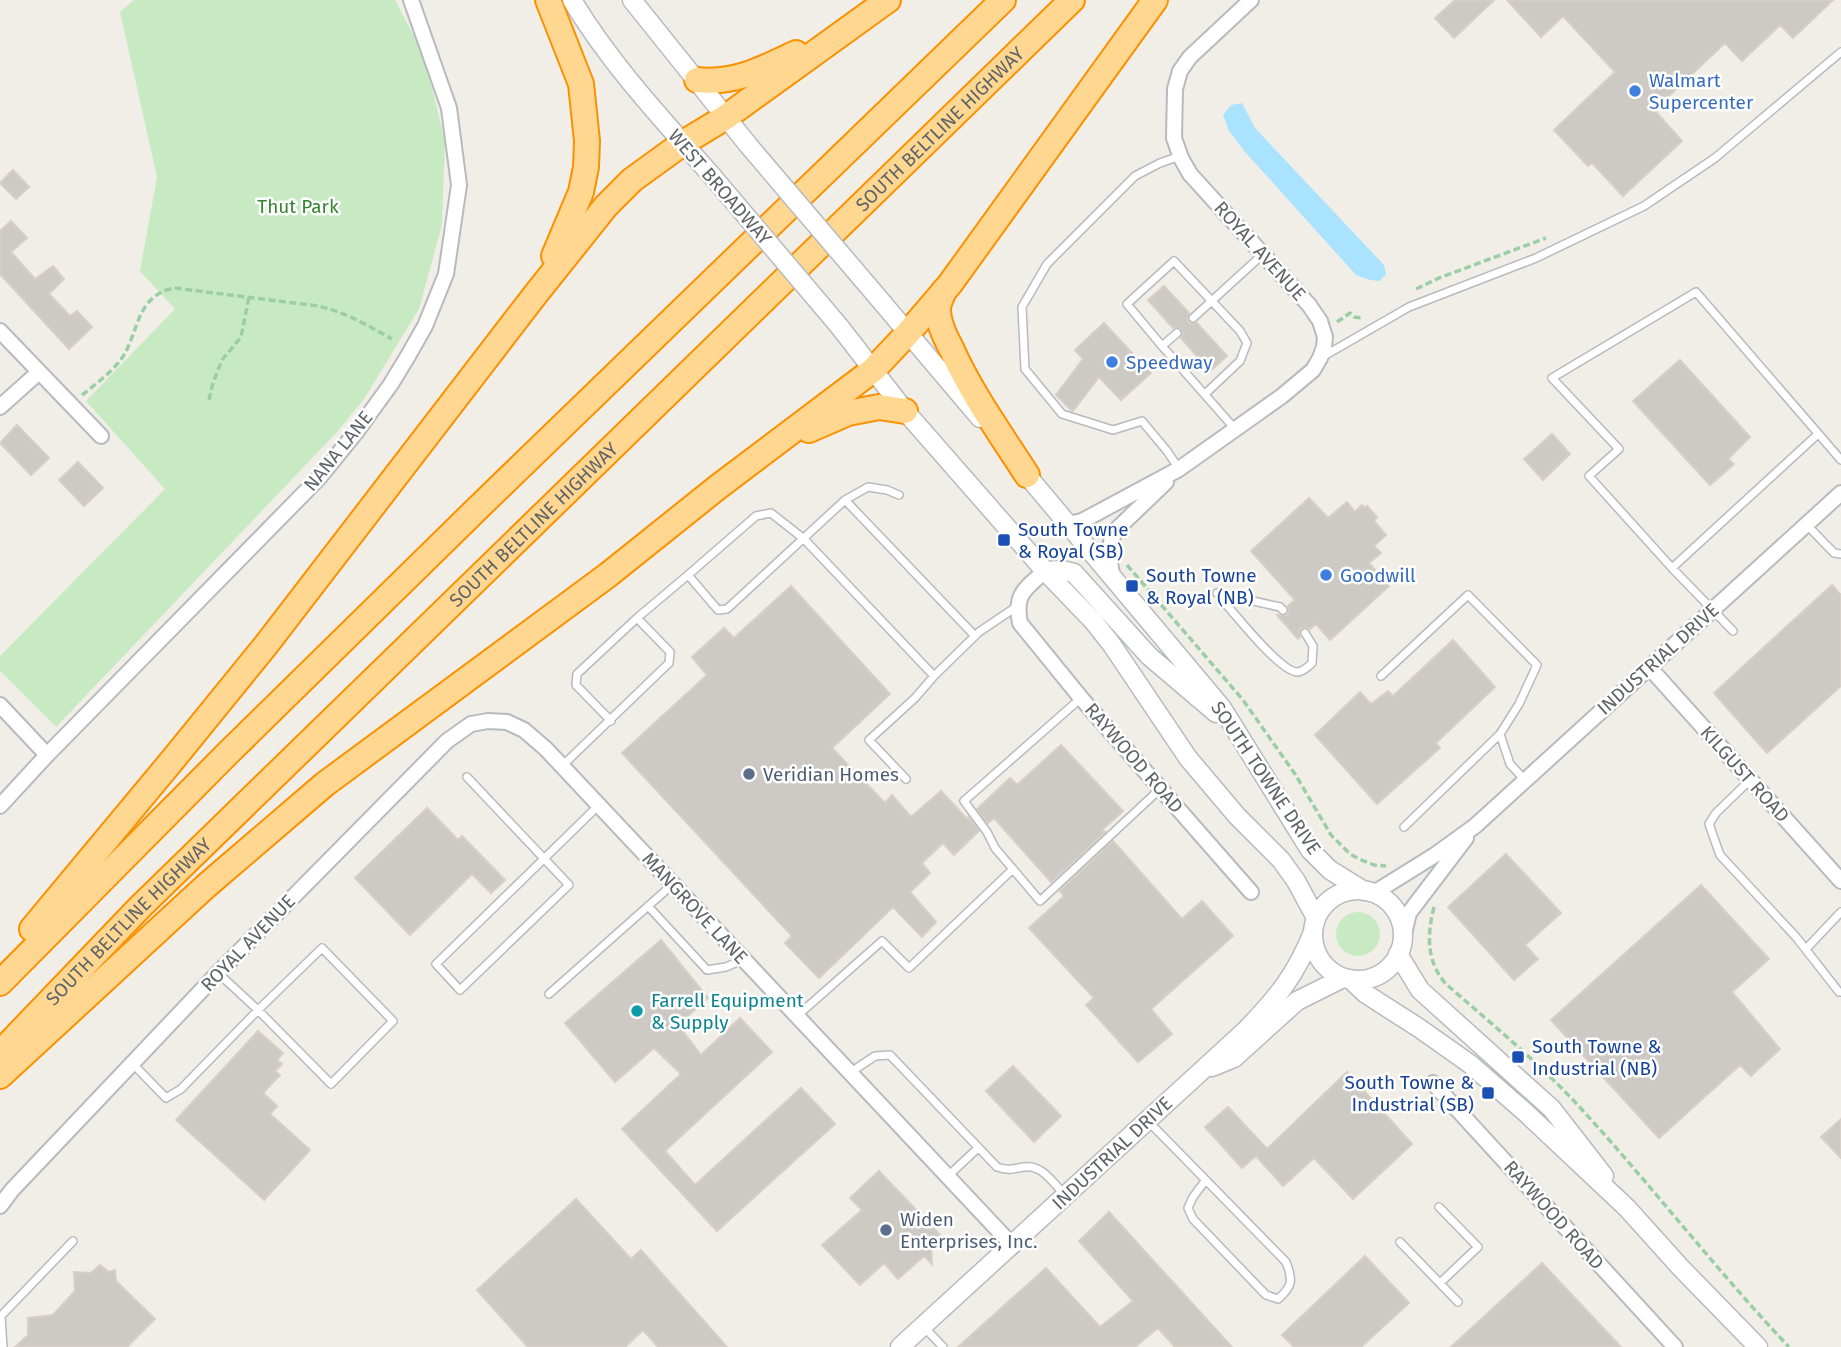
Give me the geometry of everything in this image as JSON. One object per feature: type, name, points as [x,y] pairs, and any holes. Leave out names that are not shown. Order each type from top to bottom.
[{"type":"highway","points":[[535,295],[569,225],[581,192],[586,167],[587,132],[581,84],[548,0]]},
{"type":"highway","points":[[0,967],[266,645],[606,206],[632,180],[683,143],[726,117],[888,0]]},
{"type":"highway","points":[[0,983],[248,733],[1003,0]]},
{"type":"highway","name":"SOUTH BELTLINE HIGHWAY","points":[[0,1053],[150,897],[1072,0]]},
{"type":"highway","points":[[0,1076],[206,886],[325,784],[608,575],[873,370],[944,291],[1155,0]]},
{"type":"highway","points":[[697,80],[732,80],[774,64],[856,24]]},
{"type":"highway","points":[[944,291],[938,306],[943,332],[957,363],[1027,475]]},
{"type":"highway","points":[[773,446],[848,413],[878,407],[905,411]]},
{"type":"street","name":"NANA LANE","points":[[0,806],[318,479],[357,432],[391,384],[425,326],[446,274],[459,185],[449,108],[411,0]]},
{"type":"street","name":"WEST BROADWAY","points":[[572,0],[631,84],[713,177],[873,370]]},
{"type":"street","points":[[632,0],[749,146],[908,333]]},
{"type":"street","name":"ROYAL AVENUE","points":[[1251,0],[1190,57],[1180,71],[1175,89],[1174,138],[1190,174],[1309,305],[1325,331]]},
{"type":"street","points":[[0,331],[101,436]]},
{"type":"street","points":[[1068,524],[1082,521],[1179,469],[1282,396],[1313,370],[1321,358],[1325,331]]},
{"type":"street","name":"SOUTH TOWNE DRIVE","points":[[908,333],[1222,708],[1310,850],[1330,870],[1369,892]]},
{"type":"street","name":"SOUTH TOWNE DRIVE","points":[[873,370],[905,411],[1045,571],[1100,629],[1188,758],[1237,816],[1281,860],[1296,881],[1315,925]]},
{"type":"street","points":[[0,407],[39,372]]},
{"type":"street","points":[[1113,578],[1109,554],[1111,538],[1179,469]]},
{"type":"street","name":"INDUSTRIAL DRIVE","points":[[1369,892],[1435,855],[1475,826],[1841,493]]},
{"type":"street","points":[[1016,607],[1022,592],[1045,571],[1062,570],[1074,573],[1154,662],[1235,729]]},
{"type":"street","name":"RAYWOOD ROAD","points":[[1016,607],[1020,623],[1081,698],[1251,892]]},
{"type":"street","name":"KILGUST ROAD","points":[[1649,667],[1841,881]]},
{"type":"street","points":[[0,705],[47,755]]},
{"type":"street","name":"ROYAL AVENUE","points":[[0,1206],[12,1190],[218,973],[447,741],[471,724],[488,720],[506,722],[518,727]]},
{"type":"street","name":"MANGROVE LANE","points":[[518,727],[546,749],[1013,1246]]},
{"type":"street","name":"INDUSTRIAL DRIVE","points":[[1400,948],[1409,913],[1475,826]]},
{"type":"street","points":[[1347,978],[1369,978],[1381,973],[1391,965],[1400,948],[1402,930],[1399,918],[1385,899],[1369,892],[1349,891],[1335,896],[1324,905],[1315,925],[1313,943],[1323,964],[1471,1064],[1627,1208],[1758,1347]]},
{"type":"street","name":"INDUSTRIAL DRIVE","points":[[901,1347],[1273,1003],[1293,975],[1315,925]]},
{"type":"street","points":[[1400,948],[1420,990],[1552,1109],[1589,1154],[1627,1208]]},
{"type":"street","name":"INDUSTRIAL DRIVE","points":[[1199,1073],[1234,1058],[1297,1001],[1347,978]]},
{"type":"street","name":"RAYWOOD ROAD","points":[[1433,1083],[1675,1347]]},
{"type":"lane","points":[[1321,358],[1409,307],[1536,258],[1644,206],[1715,158],[1841,52]]},
{"type":"lane","points":[[1179,469],[1142,421],[1112,430],[1062,414],[1025,369],[1021,307],[1047,264],[1135,176],[1180,156]]},
{"type":"lane","points":[[1193,318],[1263,254]]},
{"type":"lane","points":[[1205,394],[1240,361],[1247,343],[1240,331],[1174,261],[1127,304],[1162,346],[1236,429]]},
{"type":"lane","points":[[1732,631],[1589,476],[1619,449],[1552,378],[1696,292],[1841,460]]},
{"type":"lane","points":[[1162,346],[1177,333]]},
{"type":"lane","points":[[1672,568],[1818,434]]},
{"type":"lane","points":[[688,575],[718,610],[727,609],[845,500],[868,487],[899,495]]},
{"type":"lane","points":[[845,500],[975,636]]},
{"type":"lane","points":[[611,721],[576,685],[577,674],[637,618],[756,516],[771,513],[804,539],[934,676]]},
{"type":"lane","points":[[1806,524],[1834,552],[1841,554]]},
{"type":"lane","points":[[1217,593],[1280,607],[1283,610]]},
{"type":"lane","points":[[1381,676],[1468,595],[1537,665],[1519,704],[1500,734],[1404,827]]},
{"type":"lane","points":[[1224,602],[1286,668],[1298,672],[1312,663],[1313,646],[1306,633]]},
{"type":"lane","points":[[906,779],[869,740],[915,698],[975,636],[1016,607]]},
{"type":"lane","points":[[562,766],[669,663],[670,652],[637,618]]},
{"type":"lane","points":[[1081,698],[964,801],[987,832],[995,848],[1040,901],[1161,789]]},
{"type":"lane","points":[[1500,734],[1510,764],[1525,780]]},
{"type":"lane","points":[[467,777],[544,859],[569,885],[460,990],[436,964],[544,859],[598,805]]},
{"type":"lane","points":[[1750,780],[1716,813],[1709,824],[1720,855],[1806,949],[1841,992]]},
{"type":"lane","points":[[797,1016],[882,941],[909,968],[1013,869]]},
{"type":"lane","points":[[549,994],[673,884]]},
{"type":"lane","points":[[648,906],[707,970],[726,967],[744,959]]},
{"type":"lane","points":[[1806,949],[1841,912]]},
{"type":"lane","points":[[132,1063],[166,1098],[181,1089],[258,1010],[322,948],[393,1021],[331,1084],[258,1010],[218,973]]},
{"type":"lane","points":[[850,1073],[875,1056],[890,1055],[997,1167],[1008,1171],[1027,1166],[1039,1169],[1066,1196]]},
{"type":"lane","points":[[1147,1121],[1286,1262],[1292,1276],[1289,1289],[1278,1298],[1266,1296],[1193,1219],[1188,1208],[1205,1181]]},
{"type":"lane","points":[[948,1176],[978,1148]]},
{"type":"lane","points":[[1439,1207],[1478,1247],[1440,1283]]},
{"type":"lane","points":[[3,1347],[1,1315],[73,1241]]},
{"type":"lane","points":[[1400,1242],[1458,1302]]},
{"type":"lane","points":[[924,1326],[943,1347]]},
{"type":"path","points":[[1409,293],[1438,278],[1552,236]]},
{"type":"path","points":[[71,405],[111,371],[123,357],[149,302],[160,292],[175,288],[336,310],[392,339]]},
{"type":"path","points":[[209,400],[222,360],[241,337],[249,297]]},
{"type":"path","points":[[1325,331],[1350,313],[1354,317],[1367,318]]},
{"type":"path","points":[[1435,905],[1429,937],[1433,963],[1439,976],[1585,1112],[1789,1347]]},
{"type":"green space","name":"Thut Park","points":[[134,0],[395,0],[424,55],[445,141],[442,225],[419,309],[364,399],[337,432],[56,727],[0,671],[0,656],[165,489],[86,401],[175,309],[140,271],[157,177],[120,12]]},
{"type":"green space","points":[[1358,912],[1373,919],[1380,934],[1373,949],[1358,956],[1343,949],[1336,934],[1343,919]]},
{"type":"water","points":[[1242,103],[1255,128],[1384,265],[1386,274],[1380,281],[1356,275],[1246,153],[1229,131],[1223,115],[1231,105]]},
{"type":"building","points":[[1455,0],[1494,0],[1454,38],[1435,18]]},
{"type":"building","name":"Walmart Supercenter","points":[[1507,0],[1833,0],[1793,38],[1780,25],[1742,61],[1725,43],[1654,110],[1682,141],[1623,196],[1592,163],[1588,166],[1554,130],[1615,72],[1563,16],[1541,37]]},
{"type":"building","points":[[13,170],[29,187],[16,199],[0,183]]},
{"type":"building","points":[[11,221],[27,238],[11,252],[35,279],[53,266],[64,279],[49,294],[70,316],[77,311],[92,327],[69,349],[0,274],[0,231]]},
{"type":"building","points":[[1164,286],[1189,313],[1188,322],[1197,323],[1227,356],[1210,371],[1181,338],[1181,329],[1173,328],[1148,300]]},
{"type":"building","points":[[1104,323],[1151,373],[1121,400],[1099,377],[1073,411],[1056,395],[1083,359],[1075,350]]},
{"type":"building","points":[[1680,360],[1750,437],[1728,459],[1734,464],[1710,485],[1633,401]]},
{"type":"building","points":[[17,425],[49,458],[31,475],[0,443]]},
{"type":"building","points":[[1552,434],[1570,454],[1543,480],[1524,459]]},
{"type":"building","points":[[78,462],[103,488],[84,506],[59,480]]},
{"type":"building","name":"Goodwill","points":[[1309,498],[1328,518],[1347,502],[1355,512],[1362,505],[1365,508],[1367,506],[1377,517],[1374,521],[1386,535],[1374,546],[1381,553],[1369,563],[1389,586],[1330,640],[1316,624],[1310,629],[1301,628],[1298,639],[1277,615],[1287,615],[1288,606],[1295,600],[1251,551]]},
{"type":"building","points":[[1832,585],[1841,595],[1841,686],[1767,753],[1714,693]]},
{"type":"building","name":"Veridian Homes","points":[[791,586],[890,694],[832,748],[885,803],[892,795],[911,817],[941,791],[979,831],[954,855],[943,843],[922,863],[930,873],[910,892],[936,922],[922,937],[893,907],[819,978],[785,943],[792,936],[622,753],[707,675],[692,657],[724,628],[734,638]]},
{"type":"building","points":[[1453,640],[1495,687],[1436,743],[1440,748],[1377,804],[1315,735],[1360,692],[1371,704],[1388,691],[1393,696]]},
{"type":"building","points":[[1061,745],[1123,811],[1102,830],[1105,832],[1051,882],[994,818],[988,823],[977,809],[1010,778],[1017,785]]},
{"type":"building","points":[[427,808],[458,840],[462,836],[505,880],[491,893],[472,874],[410,935],[355,878]]},
{"type":"building","points":[[1113,841],[1182,919],[1202,901],[1233,936],[1151,1009],[1172,1034],[1138,1062],[1086,1005],[1094,998],[1029,928],[1064,896],[1060,891]]},
{"type":"building","points":[[1506,854],[1561,913],[1525,945],[1538,959],[1514,980],[1448,907]]},
{"type":"building","points":[[1701,885],[1769,959],[1732,992],[1780,1049],[1751,1076],[1740,1065],[1659,1138],[1551,1020]]},
{"type":"building","points":[[661,940],[708,998],[678,1025],[701,1055],[740,1018],[772,1052],[665,1151],[695,1185],[801,1088],[835,1124],[717,1231],[622,1129],[681,1074],[654,1048],[615,1082],[565,1023]]},
{"type":"building","points":[[258,1031],[283,1053],[277,1060],[282,1064],[275,1071],[280,1075],[263,1093],[277,1106],[270,1114],[310,1150],[264,1200],[176,1120]]},
{"type":"building","points":[[1013,1066],[1061,1116],[1034,1142],[986,1091]]},
{"type":"building","points":[[1347,1072],[1412,1144],[1353,1199],[1314,1158],[1283,1186],[1256,1156],[1242,1168],[1205,1127],[1228,1107],[1267,1149]]},
{"type":"building","points":[[1841,1119],[1841,1158],[1821,1137]]},
{"type":"building","points":[[879,1171],[942,1237],[931,1247],[932,1264],[924,1256],[898,1279],[884,1263],[860,1285],[822,1245],[862,1210],[850,1198]]},
{"type":"building","points":[[576,1199],[631,1259],[641,1250],[727,1347],[658,1347],[643,1330],[625,1347],[528,1347],[477,1290]]},
{"type":"building","points":[[1109,1212],[1232,1347],[1175,1347],[1158,1328],[1135,1347],[958,1347],[1046,1268],[1100,1327],[1133,1301],[1079,1241]]},
{"type":"building","points":[[1365,1256],[1409,1303],[1361,1347],[1294,1347],[1282,1335]]},
{"type":"building","points":[[1542,1263],[1621,1347],[1451,1347]]},
{"type":"building","points":[[100,1265],[109,1272],[115,1270],[116,1281],[155,1319],[127,1347],[15,1347],[28,1335],[28,1318],[53,1315],[75,1291],[74,1272],[91,1273]]},
{"type":"place","name":"Walmart Supercenter","points":[[1635,91]]},
{"type":"place","name":"Speedway","points":[[1112,362]]},
{"type":"place","name":"South Towne & Royal (SB)","points":[[1004,540]]},
{"type":"place","name":"Goodwill","points":[[1326,575]]},
{"type":"place","name":"South Towne & Royal (NB)","points":[[1132,586]]},
{"type":"place","name":"Veridian Homes","points":[[749,774]]},
{"type":"place","name":"Farrell Equipment & Supply","points":[[637,1011]]},
{"type":"place","name":"South Towne & Industrial (NB)","points":[[1518,1057]]},
{"type":"place","name":"South Towne & Industrial (SB)","points":[[1488,1093]]},
{"type":"place","name":"Widen Enterprises, Inc.","points":[[886,1230]]}]
